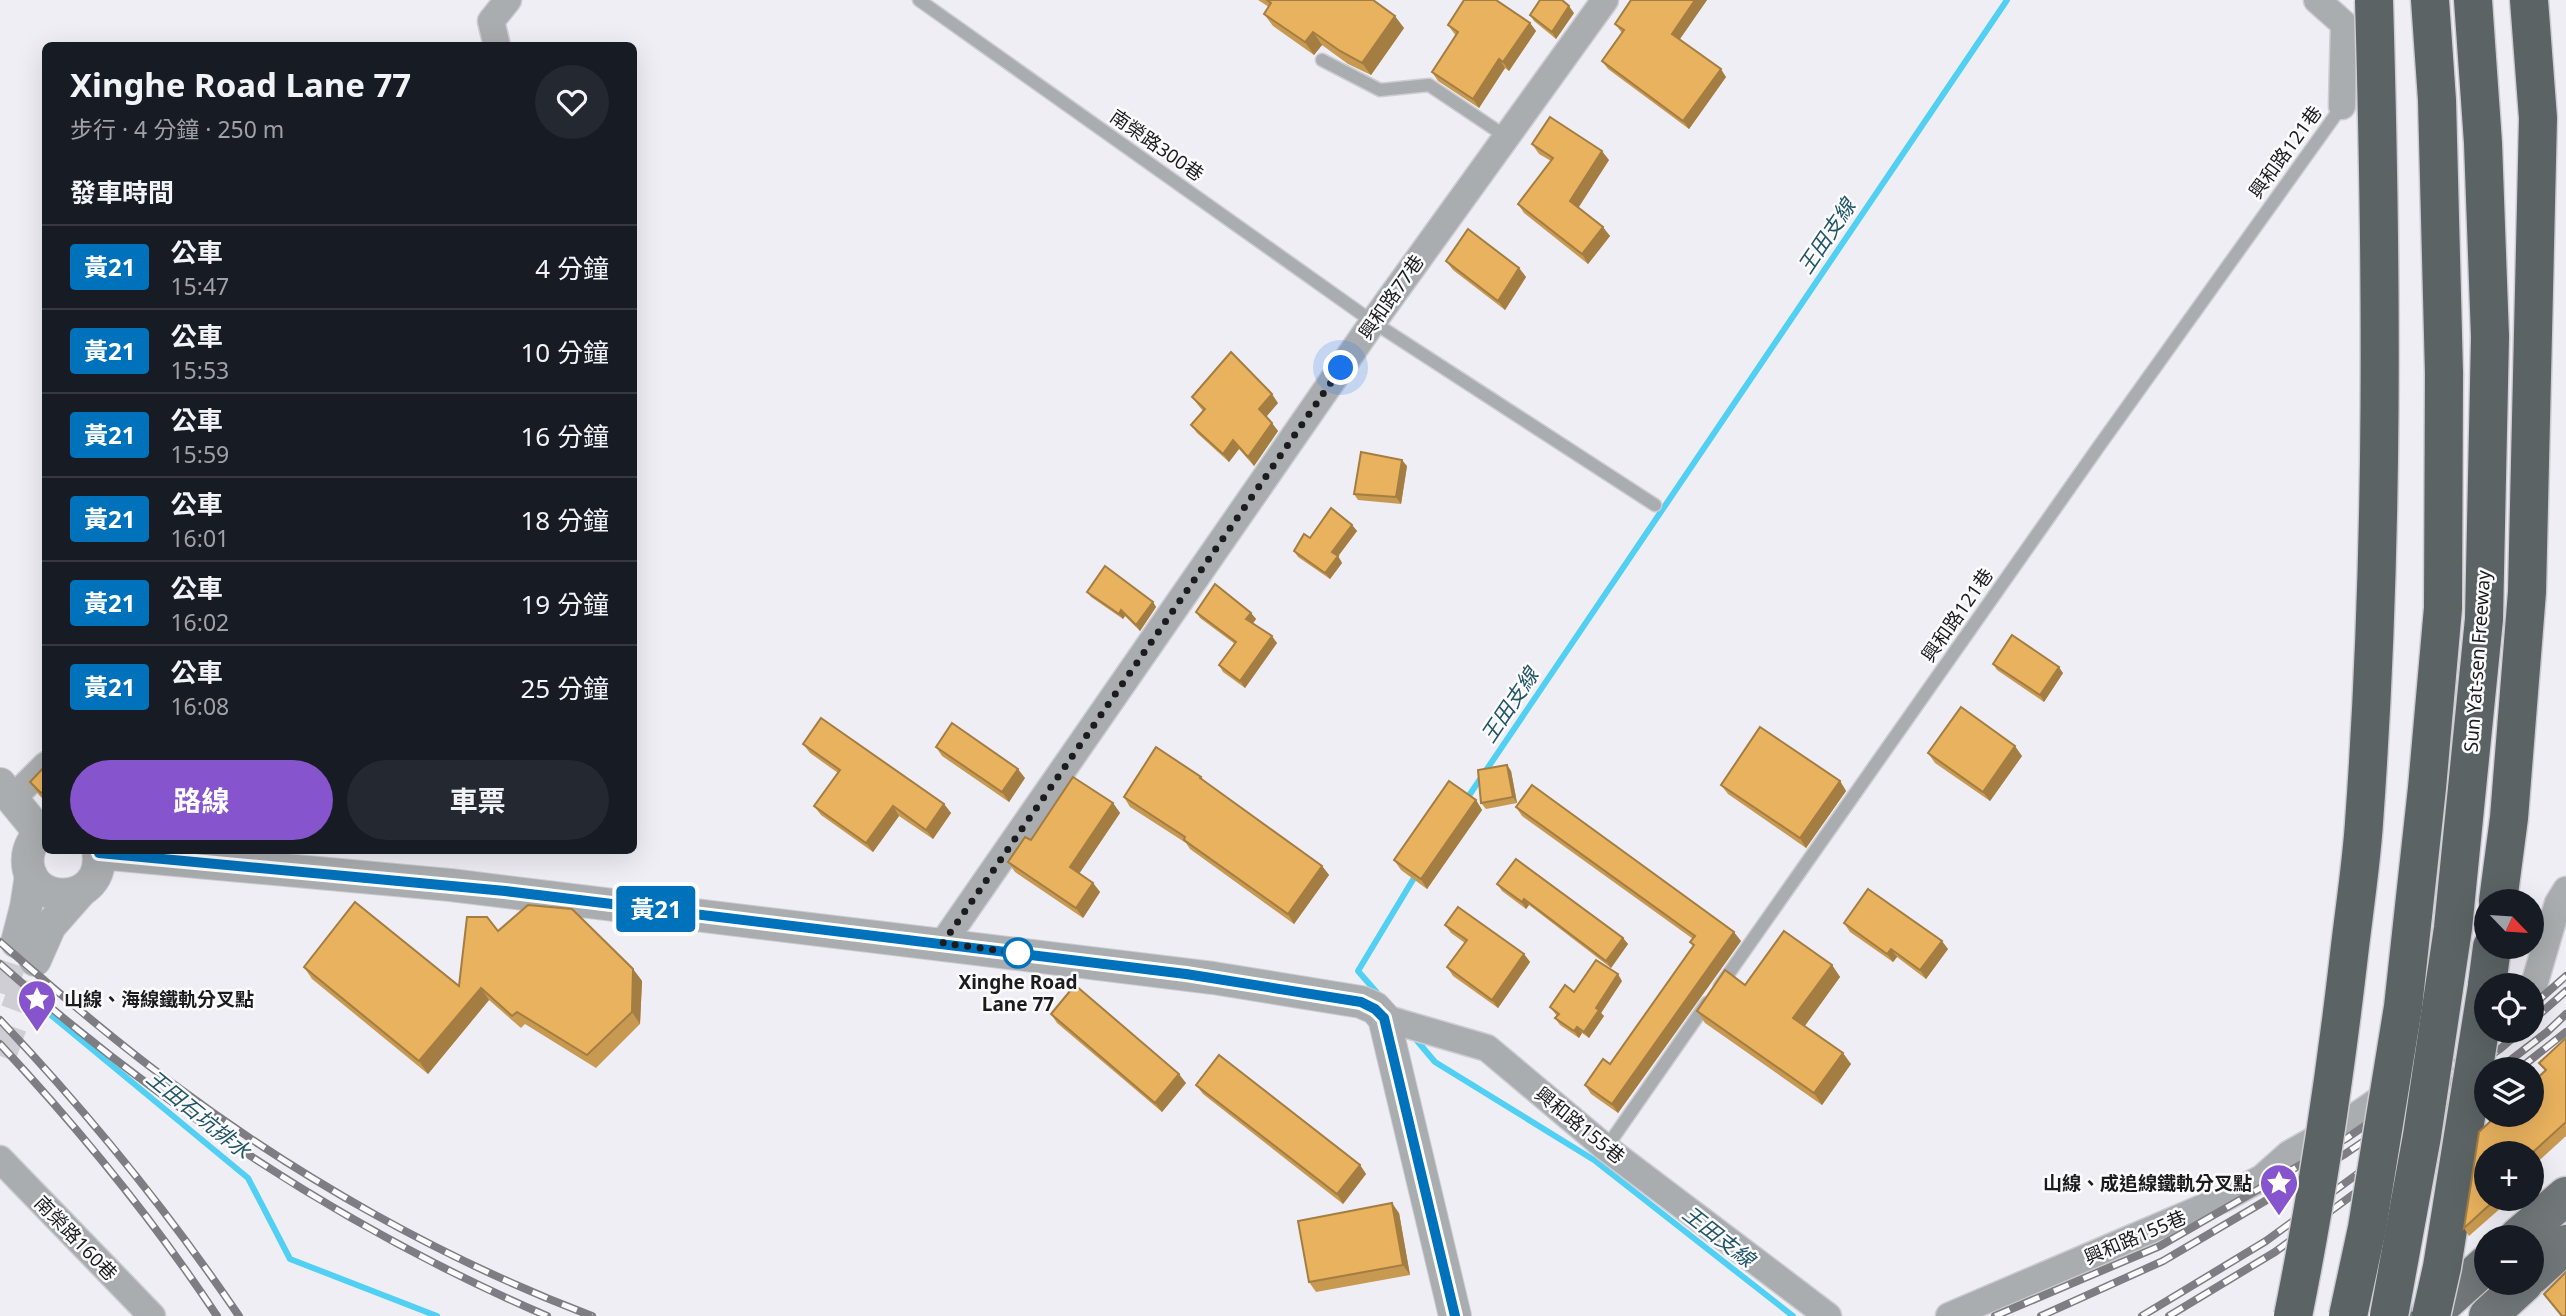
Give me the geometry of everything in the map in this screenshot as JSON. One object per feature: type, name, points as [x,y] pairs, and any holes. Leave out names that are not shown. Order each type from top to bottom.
[{"type":"highway","points":[[2293,1316],[2307,1246],[2340,1027],[2363,827],[2374,655],[2380,468],[2380,268],[2374,0]]},
{"type":"highway","name":"Sun Yat-sen Freeway","points":[[2348,1316],[2367,1228],[2403,1007],[2443,608],[2444,374],[2437,100],[2430,0]]},
{"type":"highway","name":"Sun Yat-sen Freeway","points":[[2389,1316],[2422,1136],[2453,928],[2484,619],[2490,337],[2483,144],[2473,0]]},
{"type":"highway","points":[[2500,889],[2509,818],[2527,592],[2538,118],[2529,0]]},
{"type":"highway","points":[[2430,1316],[2444,1254],[2478,1043]]},
{"type":"main road","points":[[2532,1225],[2566,1196]]},
{"type":"main road","points":[[2544,1264],[2566,1244]]},
{"type":"main road","points":[[2430,1316],[2474,1275]]},
{"type":"main road","points":[[2495,1314],[2513,1295]]},
{"type":"street","points":[[496,42],[491,21],[508,0]]},
{"type":"street","name":"興和路77巷","points":[[943,943],[1373,322],[1605,0]]},
{"type":"street","points":[[2317,0],[2344,24],[2342,106]]},
{"type":"street","points":[[42,768],[6,791],[42,830]]},
{"type":"street","points":[[42,832],[28,853],[31,875],[47,892],[58,895],[80,892]]},
{"type":"street","points":[[31,875],[26,907],[26,951],[89,885],[99,864],[98,854]]},
{"type":"street","points":[[119,854],[450,885],[943,943],[1213,978],[1361,1002],[1375,1009],[1385,1019],[1455,1316]]},
{"type":"street","points":[[2538,973],[2558,903],[2566,890]]},
{"type":"street","name":"興和路155巷","points":[[1385,1019],[1487,1048],[1606,1148],[1828,1316]]},
{"type":"street","name":"興和路155巷","points":[[1949,1316],[2223,1199],[2262,1178],[2289,1154],[2353,1118],[2474,1035]]},
{"type":"street","name":"南榮路160巷","points":[[0,1159],[152,1316]]},
{"type":"street","points":[[2486,1295],[2495,1314]]},
{"type":"lane","name":"南榮路300巷","points":[[919,0],[1373,322],[1655,505]]},
{"type":"lane","points":[[1322,60],[1380,90],[1429,85],[1505,136]]},
{"type":"lane","name":"興和路121巷","points":[[1606,1148],[2097,449],[2342,106]]},
{"type":"building","points":[[1267,0],[1373,0],[1395,16],[1362,63],[1313,32],[1305,42],[1264,14],[1271,3]]},
{"type":"building","points":[[1464,0],[1496,0],[1530,23],[1503,62],[1499,59],[1473,99],[1432,72],[1458,32],[1448,25]]},
{"type":"building","points":[[1540,0],[1562,0],[1569,6],[1552,32],[1530,15]]},
{"type":"building","points":[[1631,0],[1695,0],[1672,34],[1721,69],[1683,121],[1602,61],[1624,30],[1615,24]]},
{"type":"building","points":[[1550,117],[1602,151],[1570,201],[1603,227],[1582,254],[1518,204],[1553,158],[1532,144]]},
{"type":"building","points":[[1468,229],[1519,268],[1498,301],[1446,261]]},
{"type":"building","points":[[1231,352],[1272,394],[1259,409],[1272,423],[1248,457],[1233,440],[1223,454],[1191,425],[1205,409],[1192,397]]},
{"type":"building","points":[[1361,452],[1402,460],[1396,497],[1354,494]]},
{"type":"building","points":[[1331,508],[1352,525],[1332,552],[1338,556],[1325,573],[1294,551],[1304,534],[1310,538]]},
{"type":"building","points":[[1105,566],[1153,602],[1136,625],[1121,610],[1119,614],[1087,592]]},
{"type":"building","points":[[1215,584],[1251,613],[1246,619],[1272,636],[1240,681],[1219,665],[1236,642],[1196,612]]},
{"type":"building","points":[[2012,635],[2059,667],[2040,695],[1993,664]]},
{"type":"building","points":[[1961,707],[2015,746],[1983,792],[1928,753]]},
{"type":"building","points":[[821,718],[944,804],[926,830],[893,806],[866,843],[814,806],[840,770],[803,744]]},
{"type":"building","points":[[952,723],[1018,769],[1002,792],[936,747]]},
{"type":"building","points":[[1760,727],[1840,781],[1800,838],[1721,785]]},
{"type":"building","points":[[1156,747],[1322,866],[1288,914],[1184,840],[1185,837],[1124,797]]},
{"type":"building","points":[[1507,765],[1513,797],[1481,803],[1478,770]]},
{"type":"building","points":[[42,769],[42,792],[30,782]]},
{"type":"building","points":[[1073,777],[1113,803],[1070,867],[1093,883],[1076,908],[1008,862],[1025,837],[1031,840]]},
{"type":"building","points":[[1449,781],[1476,800],[1421,879],[1394,860]]},
{"type":"building","points":[[1532,785],[1734,932],[1612,1104],[1585,1085],[1603,1059],[1610,1064],[1694,945],[1690,942],[1695,936],[1516,807]]},
{"type":"building","points":[[1516,859],[1623,938],[1606,961],[1524,899],[1522,902],[1497,884]]},
{"type":"building","points":[[1868,889],[1942,941],[1920,970],[1891,949],[1887,954],[1844,923]]},
{"type":"building","points":[[355,902],[459,986],[467,917],[487,917],[498,931],[528,905],[572,909],[633,969],[632,1012],[587,1055],[517,1012],[512,1016],[481,988],[419,1061],[304,967]]},
{"type":"building","points":[[1458,907],[1524,954],[1492,1000],[1447,967],[1467,940],[1445,925]]},
{"type":"building","points":[[1784,931],[1832,965],[1793,1018],[1843,1053],[1814,1093],[1697,1011],[1725,970],[1745,985]]},
{"type":"building","points":[[1596,960],[1618,974],[1584,1032],[1577,1027],[1574,1031],[1555,1018],[1559,1014],[1550,1007],[1565,985],[1574,992]]},
{"type":"building","points":[[1075,985],[1179,1074],[1155,1103],[1051,1014]]},
{"type":"building","points":[[2566,1038],[2566,1122],[2544,1142],[2478,1141],[2479,1132],[2484,1127],[2544,1127],[2544,1058]]},
{"type":"building","points":[[1219,1055],[1360,1165],[1337,1194],[1196,1085]]},
{"type":"building","points":[[2474,1164],[2474,1211],[2483,1211],[2464,1228]]},
{"type":"building","points":[[1392,1203],[1403,1265],[1309,1282],[1298,1221]]},
{"type":"building","points":[[2566,1272],[2566,1316],[2562,1316],[2544,1294]]},
{"type":"waterway","name":"王田支線","points":[[1466,800],[2007,0]]},
{"type":"waterway","name":"王田支線","points":[[1379,995],[1358,971],[1417,873]]},
{"type":"waterway","name":"王田石坑排水","points":[[0,973],[248,1178],[290,1259],[437,1316]]},
{"type":"waterway","name":"王田支線","points":[[1413,1036],[1435,1062],[1594,1160],[1793,1316]]},
{"type":"tunnel","points":[[0,993],[17,942]]},
{"type":"tunnel","points":[[0,1056],[35,960]]},
{"type":"railway","points":[[0,942],[128,1049],[270,1152],[428,1243],[537,1294],[592,1316]]},
{"type":"railway","points":[[0,964],[126,1068],[259,1162],[399,1245],[547,1316]]},
{"type":"railway","points":[[2544,995],[2566,976]]},
{"type":"railway","points":[[2544,1010],[2566,991]]},
{"type":"railway","points":[[2515,1057],[2566,1014]]},
{"type":"railway","points":[[0,1020],[125,1163],[184,1238],[239,1316]]},
{"type":"railway","points":[[2534,1057],[2566,1032]]},
{"type":"railway","points":[[1995,1316],[2160,1246],[2347,1138],[2485,1043]]},
{"type":"railway","points":[[2041,1316],[2163,1261],[2345,1154],[2507,1043]]},
{"type":"railway","points":[[0,1044],[114,1176],[217,1316]]},
{"type":"railway","points":[[2142,1316],[2266,1241],[2474,1089]]},
{"type":"railway","points":[[2169,1316],[2275,1252],[2474,1106]]},
{"type":"bus line","name":"黃21","points":[[110,854],[450,885],[1213,978],[1361,1002],[1375,1009],[1384,1018],[1455,1316]]},
{"type":"place","name":"Xinghe Road Lane 77","points":[[1018,953]]},
{"type":"place","name":"山線、海線鐵軌分叉點","points":[[37,1033]]},
{"type":"place","name":"山線、成追線鐵軌分叉點","points":[[2279,1217]]},
{"type":"route","points":[[1018,953],[1024,954],[943,943],[1341,368]]}]
